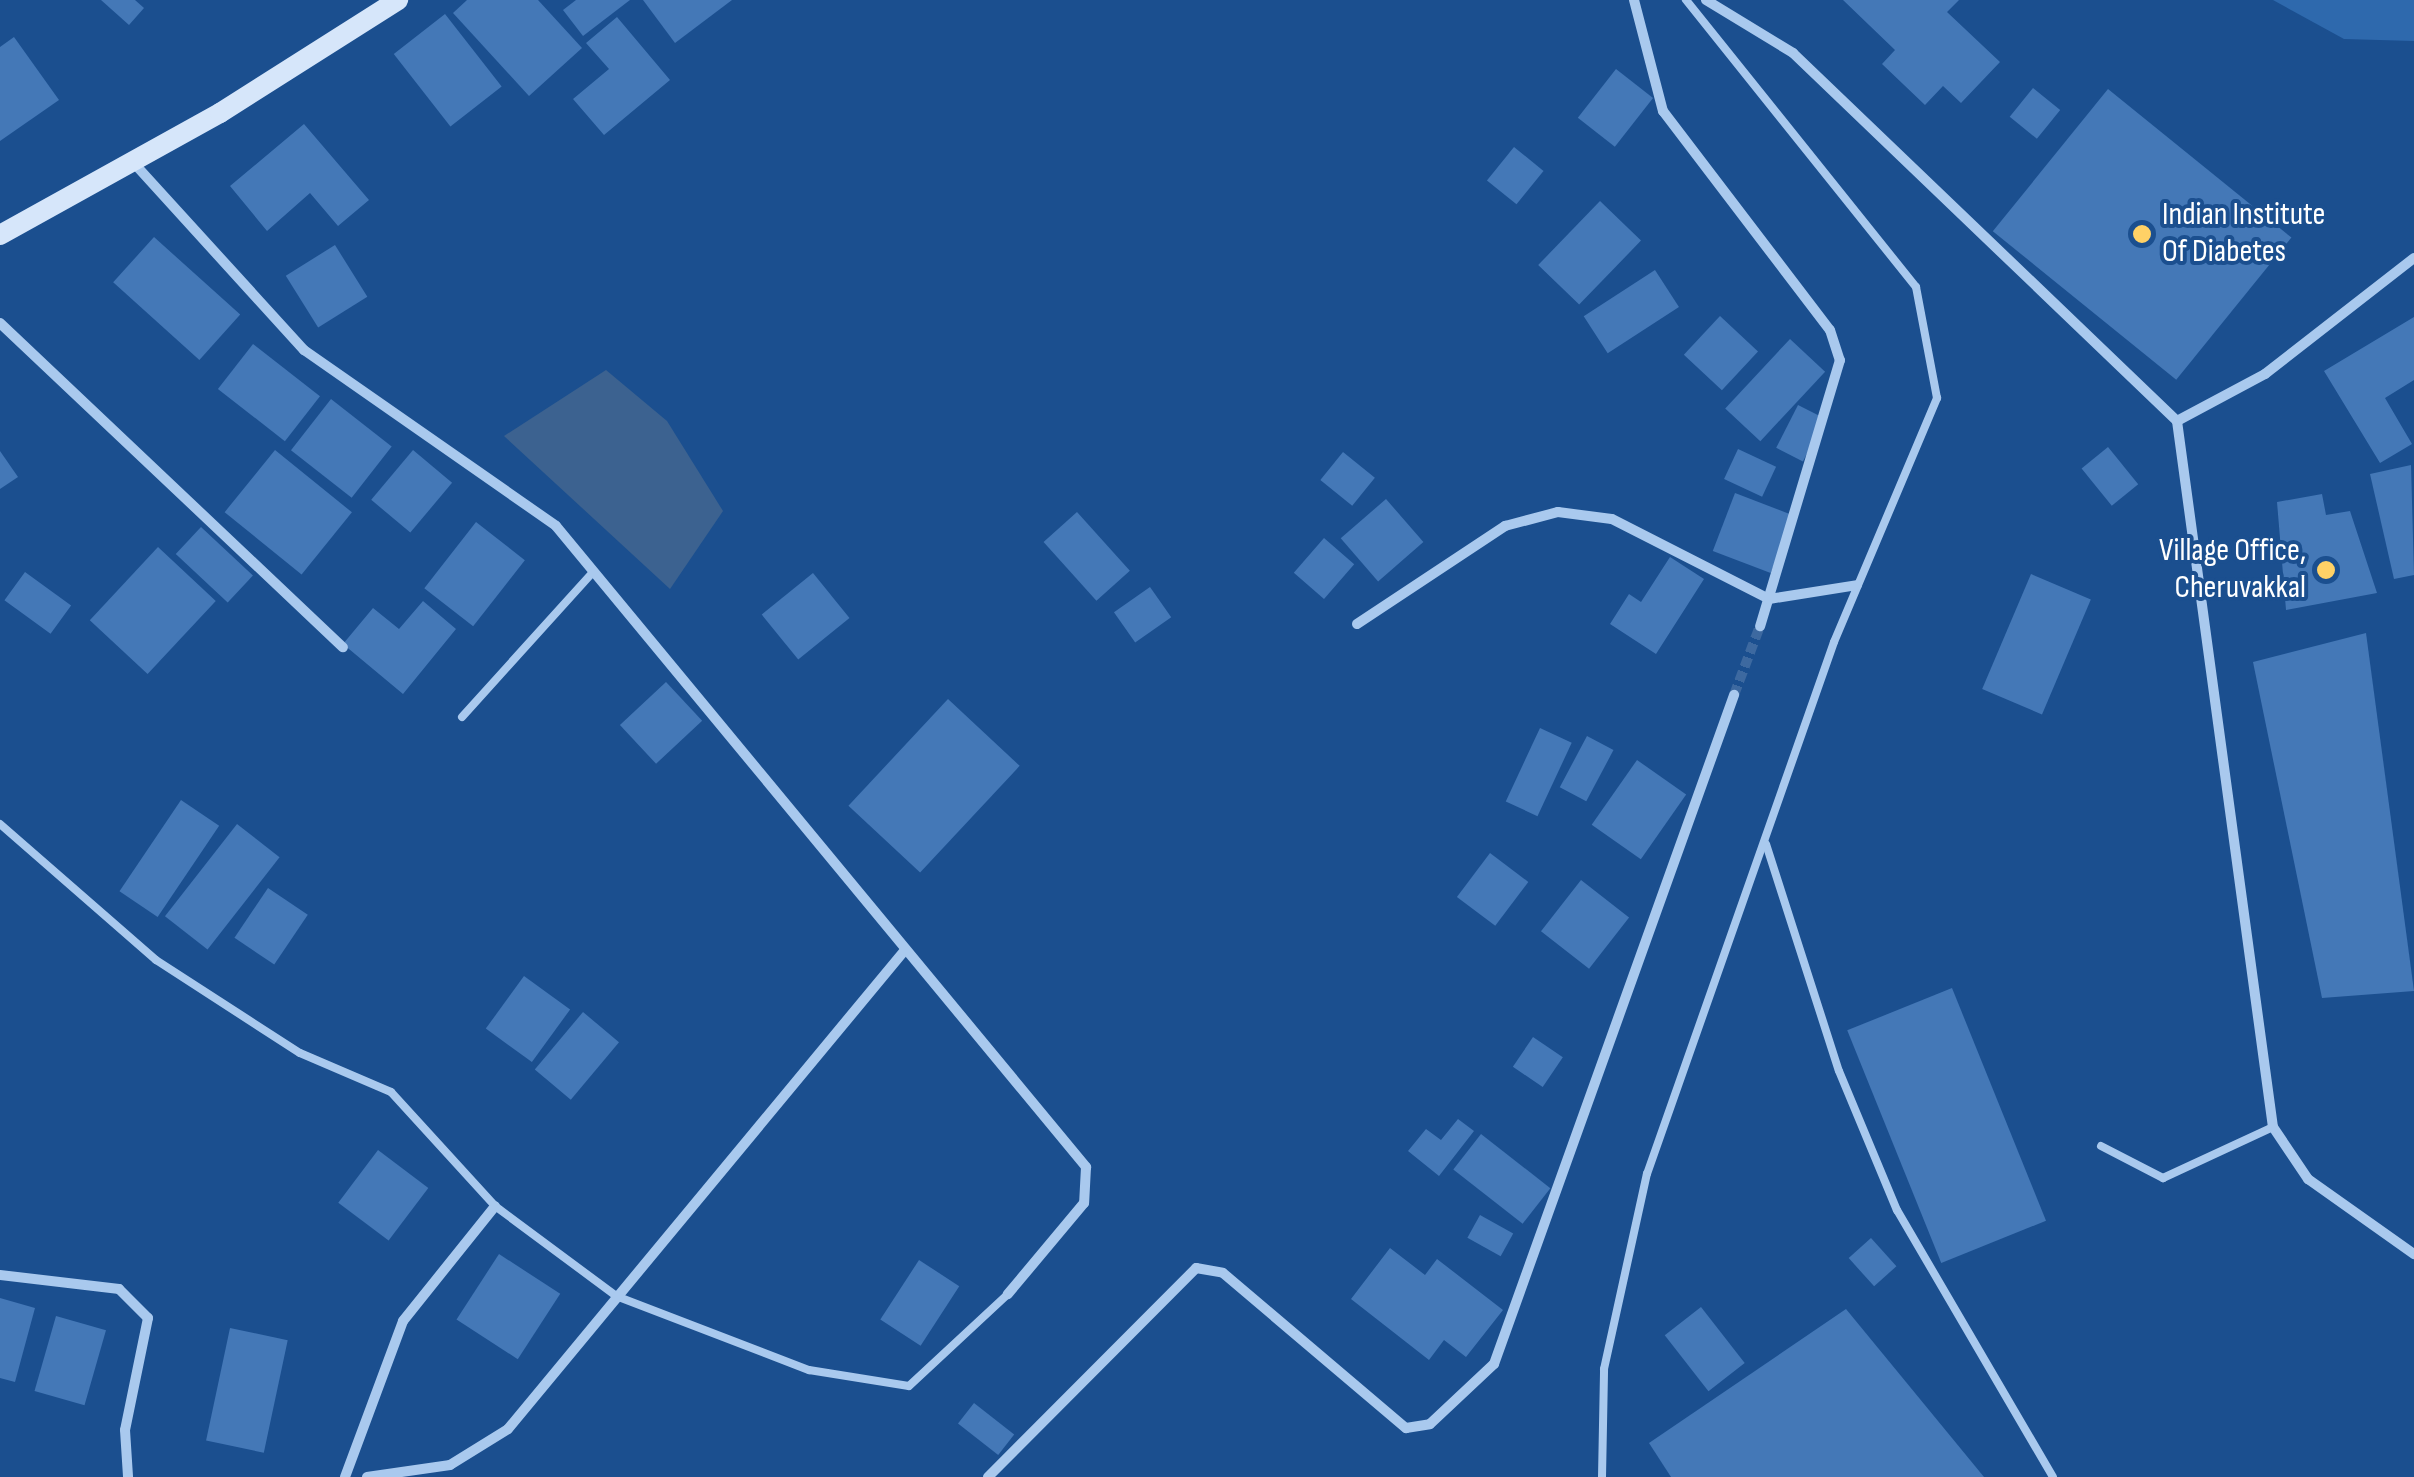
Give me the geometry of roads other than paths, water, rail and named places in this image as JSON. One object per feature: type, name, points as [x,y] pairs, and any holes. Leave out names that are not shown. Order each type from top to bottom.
[{"type":"main road","points":[[0,235],[131,160],[370,8],[398,0]]},
{"type":"street","points":[[1634,0],[1663,111],[1830,330],[1840,360],[1760,626]]},
{"type":"street","points":[[1706,0],[1794,53],[2178,421],[2273,1127],[2308,1179],[2414,1254]]},
{"type":"street","points":[[131,160],[304,350],[556,526],[1090,1180],[1066,1228],[1008,1294]]},
{"type":"street","points":[[2178,421],[2265,374],[2414,258]]},
{"type":"street","points":[[0,323],[343,647]]},
{"type":"street","points":[[1358,624],[1504,526],[1558,512],[1612,519],[1769,599],[1857,585]]},
{"type":"street","points":[[988,1477],[1196,1268],[1222,1273],[1406,1428],[1430,1424],[1494,1364],[1734,695]]},
{"type":"street","points":[[368,1477],[476,1453],[535,1401],[616,1296],[906,950]]},
{"type":"street","points":[[345,1477],[403,1321],[495,1206]]},
{"type":"street","points":[[0,1275],[119,1290],[148,1318],[125,1430],[128,1477]]},
{"type":"lane","points":[[1602,1477],[1604,1369],[1647,1174],[1857,585],[1937,398],[1916,287],[1686,0]]},
{"type":"lane","points":[[462,717],[594,572]]},
{"type":"lane","points":[[0,824],[156,960],[300,1053],[391,1092],[495,1206],[616,1296],[809,1370],[909,1386],[1008,1294]]},
{"type":"lane","points":[[1766,844],[1839,1071],[1897,1210],[2053,1477]]},
{"type":"lane","points":[[2101,1146],[2163,1178],[2273,1127]]},
{"type":"tunnel","points":[[1734,695],[1760,626]]},
{"type":"place","name":"Indian Institute Of Diabetes","points":[[2142,234]]},
{"type":"place","name":"Village Office, Cheruvakkal","points":[[2326,570]]}]
